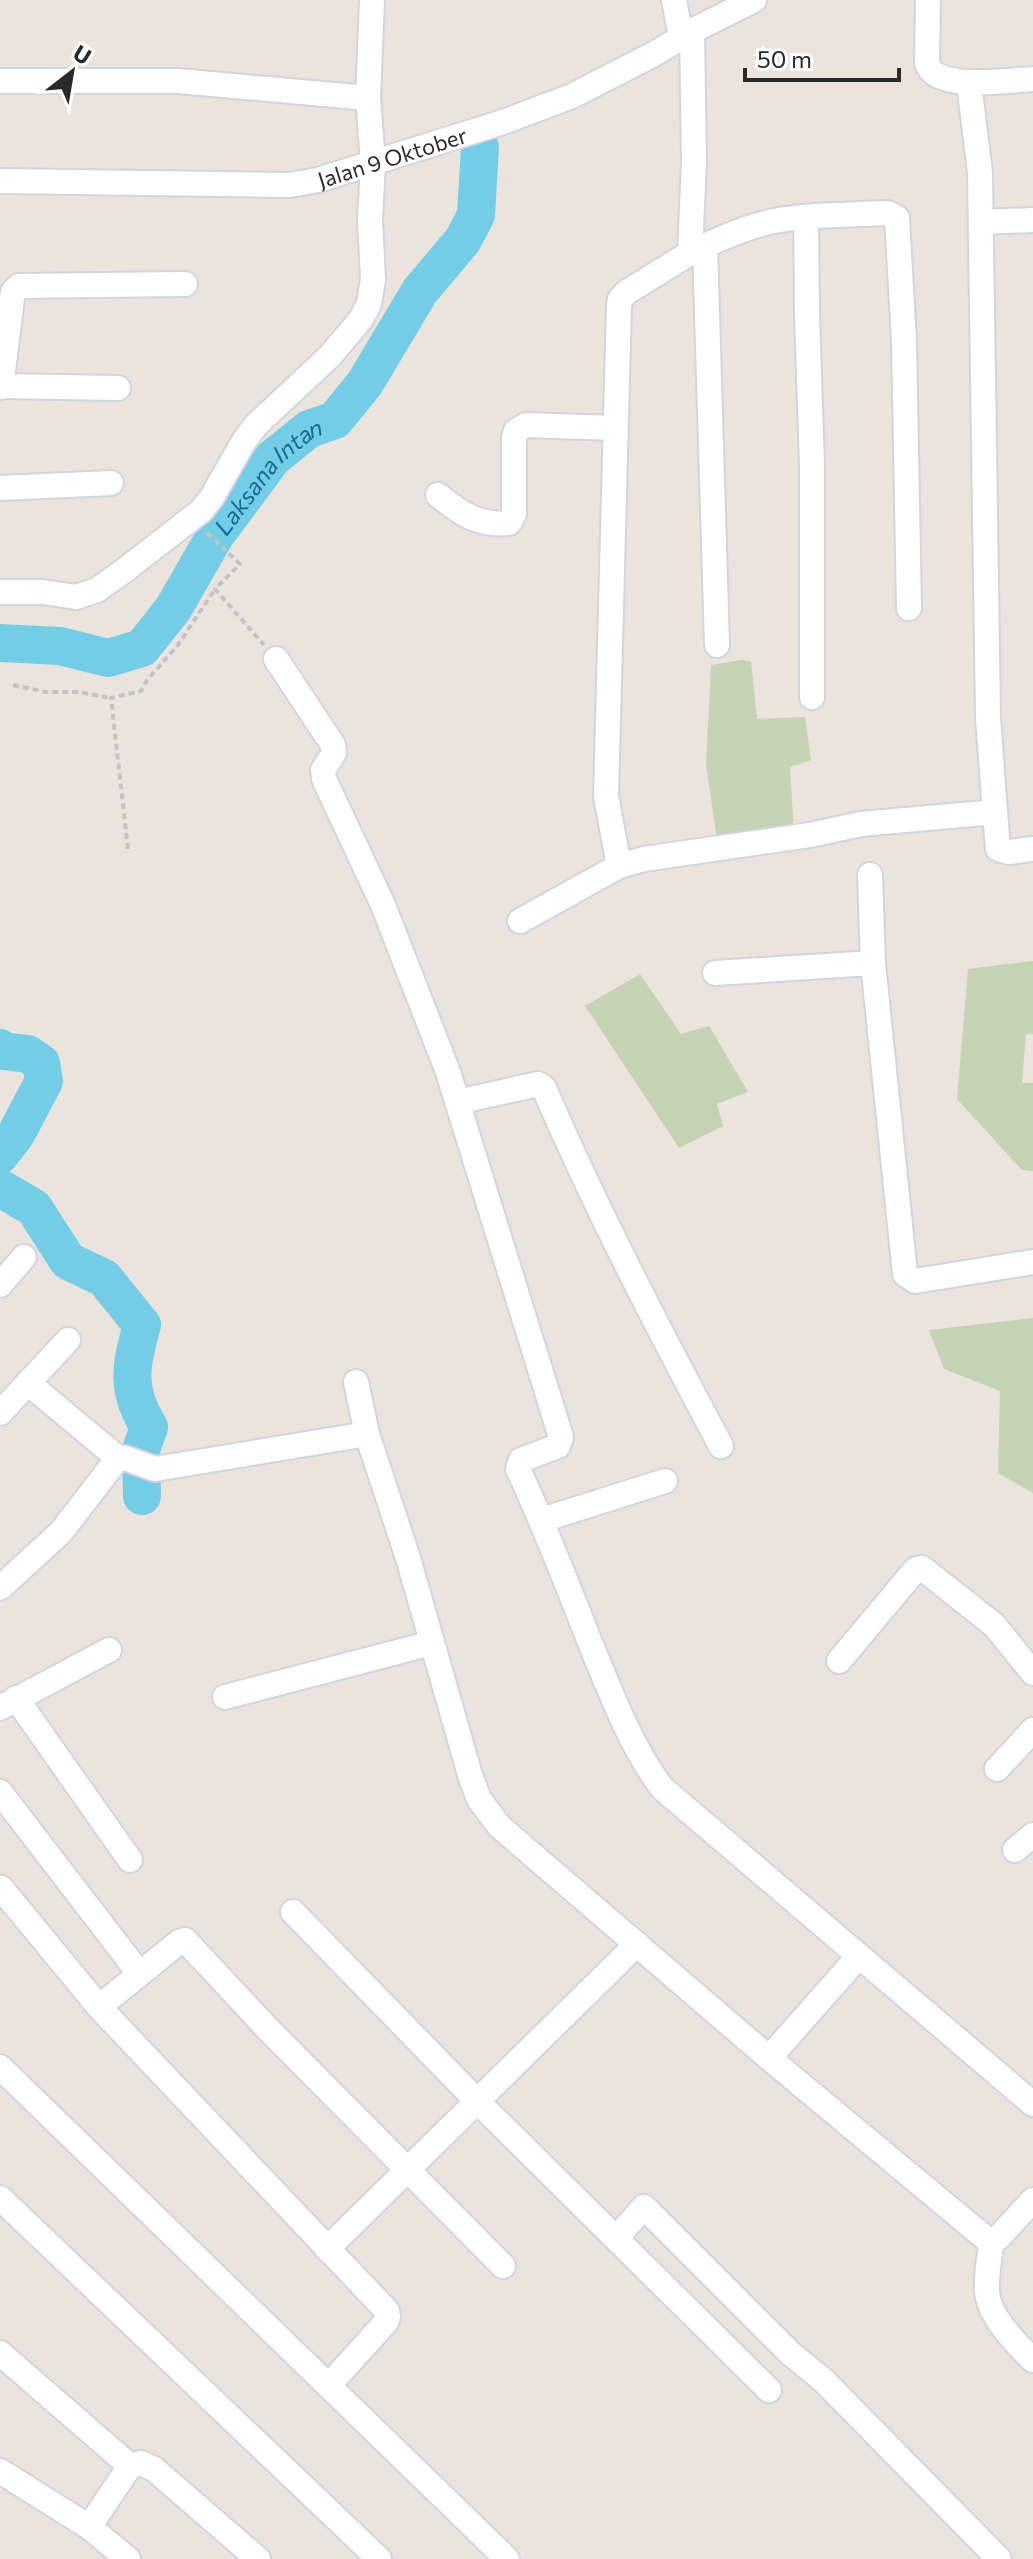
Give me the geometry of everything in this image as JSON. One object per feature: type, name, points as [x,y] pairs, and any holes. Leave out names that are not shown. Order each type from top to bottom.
[{"type":"street","points":[[0,592],[85,595],[97,590],[192,519],[212,497],[256,425],[330,356],[361,319],[369,304],[373,279],[370,220],[373,163],[368,98],[372,0]]},
{"type":"street","points":[[674,0],[686,34],[717,645]]},
{"type":"street","name":"Jalan 9 Oktober","points":[[0,181],[290,185],[353,171],[572,96],[754,0]]},
{"type":"street","points":[[928,0],[929,70],[941,77],[969,83],[1033,79]]},
{"type":"street","points":[[0,81],[178,81],[368,98]]},
{"type":"street","points":[[969,83],[980,173],[988,717],[998,849],[1010,852],[1033,849]]},
{"type":"street","points":[[619,866],[606,796],[620,299],[627,292],[698,249],[773,221],[888,213],[897,218],[904,340],[909,608]]},
{"type":"street","points":[[806,217],[812,466],[812,697]]},
{"type":"street","points":[[981,222],[1033,220]]},
{"type":"street","points":[[118,388],[1,386],[13,292],[19,286],[185,284]]},
{"type":"street","points":[[438,495],[469,518],[494,524],[509,523],[514,514],[516,431],[526,425],[615,428]]},
{"type":"street","points":[[0,488],[111,483]]},
{"type":"street","points":[[276,659],[333,745],[334,753],[323,770],[324,779],[383,905],[448,1072],[561,1437],[558,1446],[525,1457],[518,1465],[620,1716],[645,1765],[662,1788],[1033,2104]]},
{"type":"street","points":[[520,921],[619,866],[644,859],[810,835],[861,824],[995,812]]},
{"type":"street","points":[[870,875],[873,963],[906,1276],[915,1281],[1033,1262]]},
{"type":"street","points":[[715,973],[873,963]]},
{"type":"street","points":[[457,1102],[538,1084],[544,1088],[580,1172],[640,1296],[721,1446]]},
{"type":"street","points":[[0,1285],[24,1257]]},
{"type":"street","points":[[0,1413],[68,1340]]},
{"type":"street","points":[[356,1382],[367,1434],[408,1558],[479,1799],[499,1826],[769,2058],[992,2241]]},
{"type":"street","points":[[28,1383],[122,1458],[149,1468],[367,1434]]},
{"type":"street","points":[[0,1588],[61,1532],[122,1458]]},
{"type":"street","points":[[542,1520],[665,1481]]},
{"type":"street","points":[[839,1661],[916,1569],[922,1568],[994,1625],[1033,1673]]},
{"type":"street","points":[[225,1697],[432,1643]]},
{"type":"street","points":[[109,1650],[8,1703],[130,1860]]},
{"type":"street","points":[[997,1769],[1033,1730]]},
{"type":"street","points":[[0,1792],[139,1973]]},
{"type":"street","points":[[1,1888],[99,2007],[388,2315],[386,2322],[330,2384]]},
{"type":"street","points":[[293,1912],[478,2102],[769,2390]]},
{"type":"street","points":[[99,2007],[185,1940],[266,2027],[503,2266]]},
{"type":"street","points":[[327,2249],[637,1944]]},
{"type":"street","points":[[769,2058],[859,1956]]},
{"type":"street","points":[[0,2067],[507,2559]]},
{"type":"street","points":[[0,2198],[379,2559]]},
{"type":"street","points":[[992,2241],[1033,2200]]},
{"type":"street","points":[[616,2238],[644,2207],[790,2353],[823,2380],[999,2559]]},
{"type":"street","points":[[992,2241],[987,2295],[996,2315],[1033,2360]]},
{"type":"street","points":[[0,2353],[130,2466]]},
{"type":"street","points":[[89,2527],[130,2466],[141,2463],[154,2469],[258,2559]]},
{"type":"street","points":[[4,2482],[89,2527],[128,2559]]},
{"type":"path","points":[[13,685],[46,692],[78,692],[111,698],[141,691],[178,645],[215,589],[240,564],[192,519]]},
{"type":"path","points":[[215,589],[276,659]]},
{"type":"path","points":[[111,698],[128,849]]},
{"type":"green space","points":[[751,661],[757,719],[805,717],[811,760],[790,767],[794,831],[717,839],[706,764],[711,665]]},
{"type":"green space","points":[[1033,961],[1033,1034],[1026,1034],[1022,1083],[1033,1083],[1033,1171],[1022,1170],[957,1099],[968,969]]},
{"type":"green space","points":[[640,974],[681,1034],[709,1026],[748,1092],[717,1104],[723,1126],[679,1148],[585,1006]]},
{"type":"green space","points":[[1033,1318],[1033,1493],[998,1473],[1000,1391],[944,1369],[929,1330]]},
{"type":"waterway","name":"Laksana Intan","points":[[0,643],[60,646],[108,658],[142,648],[173,609],[215,536],[273,458],[309,429],[335,420],[365,383],[420,291],[463,240],[476,215],[480,147]]},
{"type":"waterway","points":[[0,1048],[28,1054],[41,1063],[44,1081],[16,1134],[0,1155]]},
{"type":"waterway","points":[[0,1188],[34,1208],[68,1261],[104,1278],[142,1325],[132,1377],[136,1401],[149,1427],[141,1450],[142,1496]]}]
